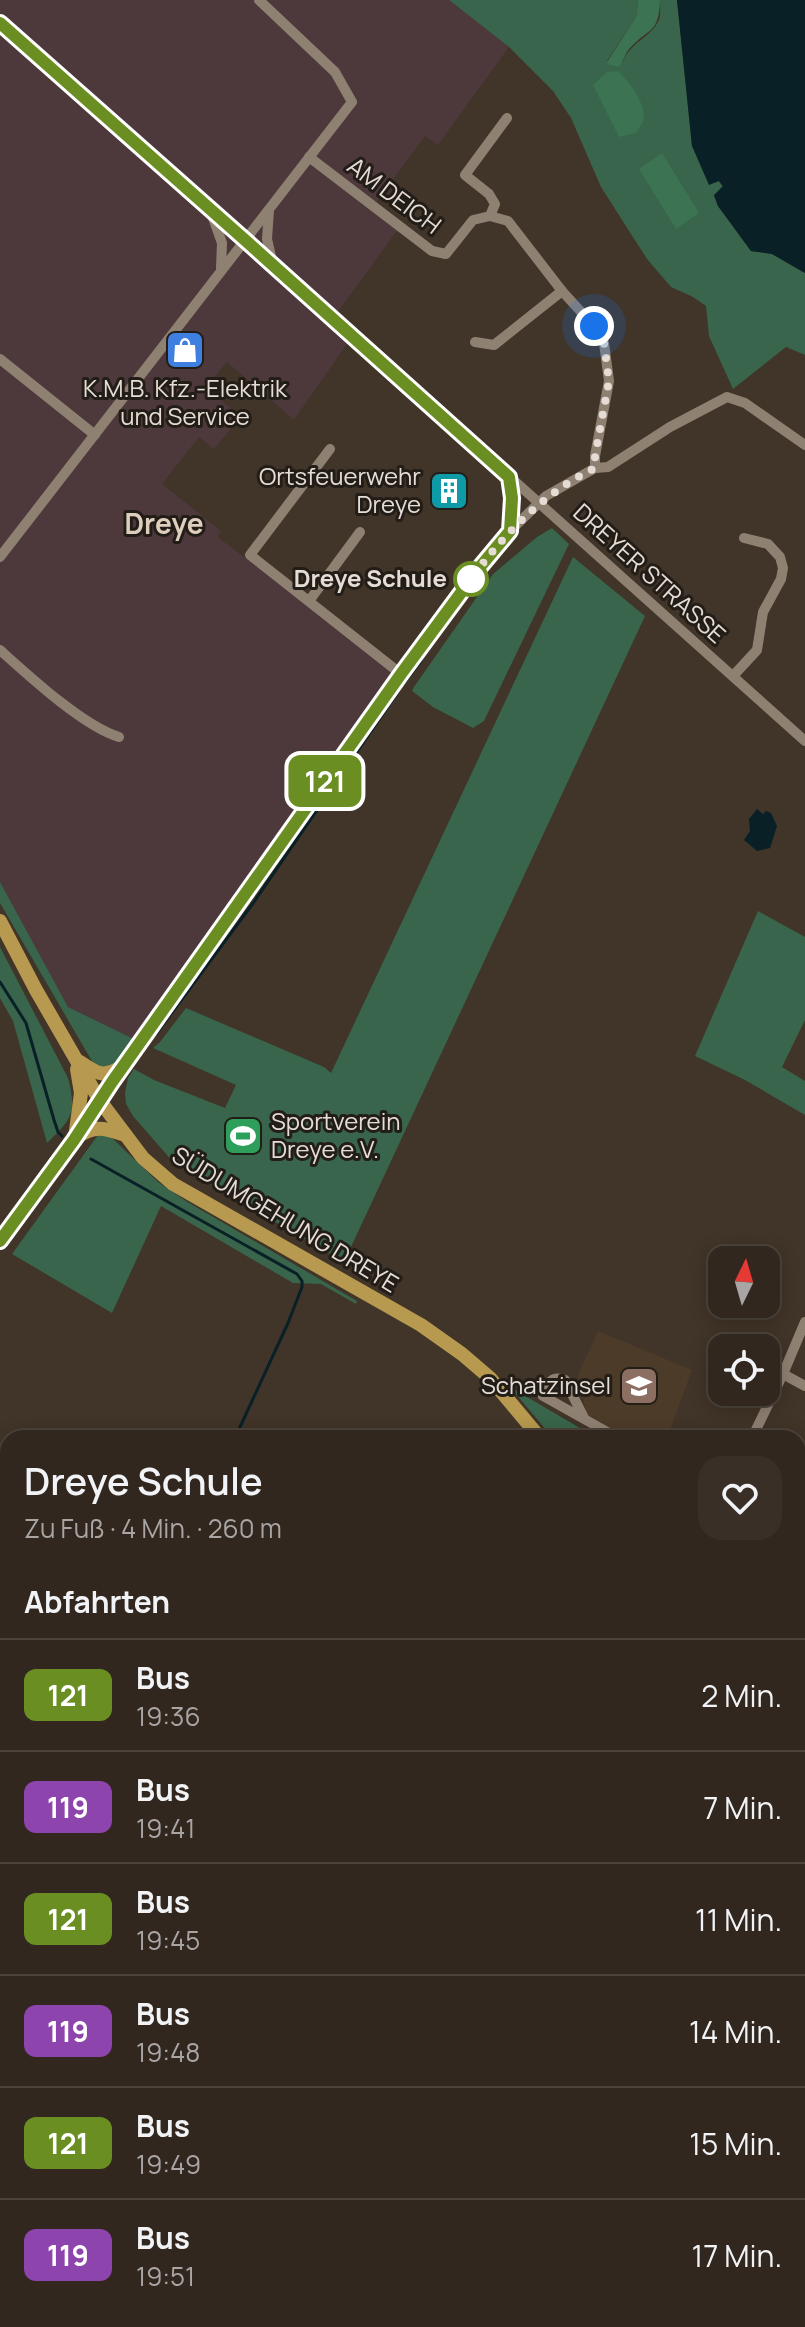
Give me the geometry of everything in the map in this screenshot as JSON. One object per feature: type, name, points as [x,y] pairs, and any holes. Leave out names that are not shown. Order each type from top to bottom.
[{"type":"main road","name":"SÜDUMGEHUNG DREYE","points":[[0,921],[100,1101],[143,1158],[173,1184],[421,1325],[490,1378],[533,1430]]},
{"type":"main road","points":[[75,1056],[103,1075],[122,1067]]},
{"type":"main road","points":[[74,1140],[81,1093],[75,1056]]},
{"type":"main road","points":[[0,1241],[100,1101]]},
{"type":"main road","points":[[74,1140],[86,1130],[99,1127],[122,1134]]},
{"type":"street","points":[[0,557],[352,102],[335,72],[259,0]]},
{"type":"street","name":"DREYER STRASSE","points":[[0,23],[805,741]]},
{"type":"street","points":[[507,118],[465,175],[489,194],[495,204],[490,216],[508,221],[562,291],[594,326],[604,343],[609,381],[595,468]]},
{"type":"street","name":"AM DEICH","points":[[309,157],[432,251],[446,254],[473,220],[490,216]]},
{"type":"street","points":[[269,208],[267,239],[272,264]]},
{"type":"street","points":[[210,210],[222,243],[221,268]]},
{"type":"street","points":[[475,342],[494,345],[562,291]]},
{"type":"street","points":[[0,359],[95,435]]},
{"type":"street","points":[[100,1101],[401,674],[480,567],[539,502],[595,468],[608,467],[670,427],[727,397],[745,403],[805,445]]},
{"type":"street","points":[[330,449],[250,555],[401,674]]},
{"type":"street","points":[[509,477],[512,498],[510,531]]},
{"type":"street","points":[[309,601],[360,532]]},
{"type":"street","points":[[733,676],[757,650],[763,612],[781,579],[783,568],[780,557],[768,544],[744,538]]},
{"type":"street","points":[[0,650],[94,726],[119,737]]},
{"type":"street","points":[[756,1430],[805,1322]]},
{"type":"street","points":[[783,1374],[805,1386]]},
{"type":"street","points":[[584,1418],[604,1430]]},
{"type":"shaded area","points":[[0,0],[449,0],[509,47],[438,145],[425,136],[373,207],[399,228],[332,320],[351,338],[294,420],[227,362],[206,387],[241,417],[214,449],[199,437],[162,484],[221,531],[218,537],[398,675],[138,1041],[68,1007],[0,883]]},
{"type":"shaded area","points":[[598,1331],[692,1370],[670,1430],[609,1430],[587,1417],[578,1375]]},
{"type":"green space","points":[[449,0],[638,0],[636,17],[607,61],[623,61],[630,49],[651,31],[660,18],[660,0],[677,0],[692,146],[723,187],[714,196],[718,206],[751,251],[772,254],[805,273],[805,355],[786,347],[733,389],[709,336],[706,306],[671,287],[647,259],[601,187],[571,118],[553,91],[509,47]]},
{"type":"green space","points":[[638,0],[660,0],[658,19],[652,29],[629,49],[619,67],[610,65],[607,62],[636,17]]},
{"type":"green space","points":[[618,71],[636,94],[644,115],[636,133],[619,137],[593,85],[607,72]]},
{"type":"green space","points":[[662,153],[699,213],[676,229],[639,169]]},
{"type":"green space","points":[[552,528],[569,544],[484,721],[473,728],[433,707],[412,691],[493,574]]},
{"type":"green space","points":[[573,557],[645,616],[344,1262],[174,1163],[126,1104],[128,1078],[134,1069],[225,1108],[236,1085],[153,1048],[186,1008],[324,1067],[331,1073]]},
{"type":"green space","points":[[0,882],[68,1007],[138,1041],[115,1065],[96,1068],[0,903]]},
{"type":"green space","points":[[758,911],[805,937],[805,1020],[782,1067],[805,1081],[805,1115],[745,1080],[695,1056]]},
{"type":"green space","points":[[0,947],[68,1078],[72,1100],[70,1115],[47,1143],[13,1021],[0,998]]},
{"type":"green space","points":[[98,1135],[109,1135],[158,1182],[186,1201],[357,1301],[356,1304],[321,1284],[293,1283],[161,1206],[112,1313],[12,1254]]},
{"type":"green space","points":[[510,1387],[583,1430],[546,1430]]},
{"type":"water","points":[[677,0],[805,0],[805,273],[772,254],[751,251],[718,206],[714,195],[723,186],[719,181],[709,185],[692,146]]},
{"type":"water","points":[[757,809],[763,814],[766,811],[771,813],[777,826],[770,848],[757,851],[744,840],[750,831],[749,819]]},
{"type":"waterway","points":[[403,684],[421,661]]},
{"type":"waterway","points":[[156,1034],[254,902],[398,692]]},
{"type":"waterway","points":[[0,982],[26,1023],[54,1120],[62,1136]]},
{"type":"waterway","points":[[91,1159],[297,1274],[302,1281],[288,1323],[239,1430]]},
{"type":"bus line","name":"121","points":[[0,23],[509,477],[512,509],[510,531],[394,684],[0,1241]]},
{"type":"place","name":"K.M.B. Kfz.-Elektrik und Service","points":[[185,350]]},
{"type":"place","name":"Ortsfeuerwehr Dreye","points":[[449,491]]},
{"type":"place","name":"Dreye Schule","points":[[471,579]]},
{"type":"place","name":"Sportverein Dreye e.V.","points":[[243,1136]]},
{"type":"place","name":"Schatzinsel","points":[[639,1386]]},
{"type":"district","name":"Dreye","points":[[164,524]]},
{"type":"route","points":[[471,579],[464,588],[510,531],[539,502],[595,468],[609,381],[604,343],[594,326]]}]
